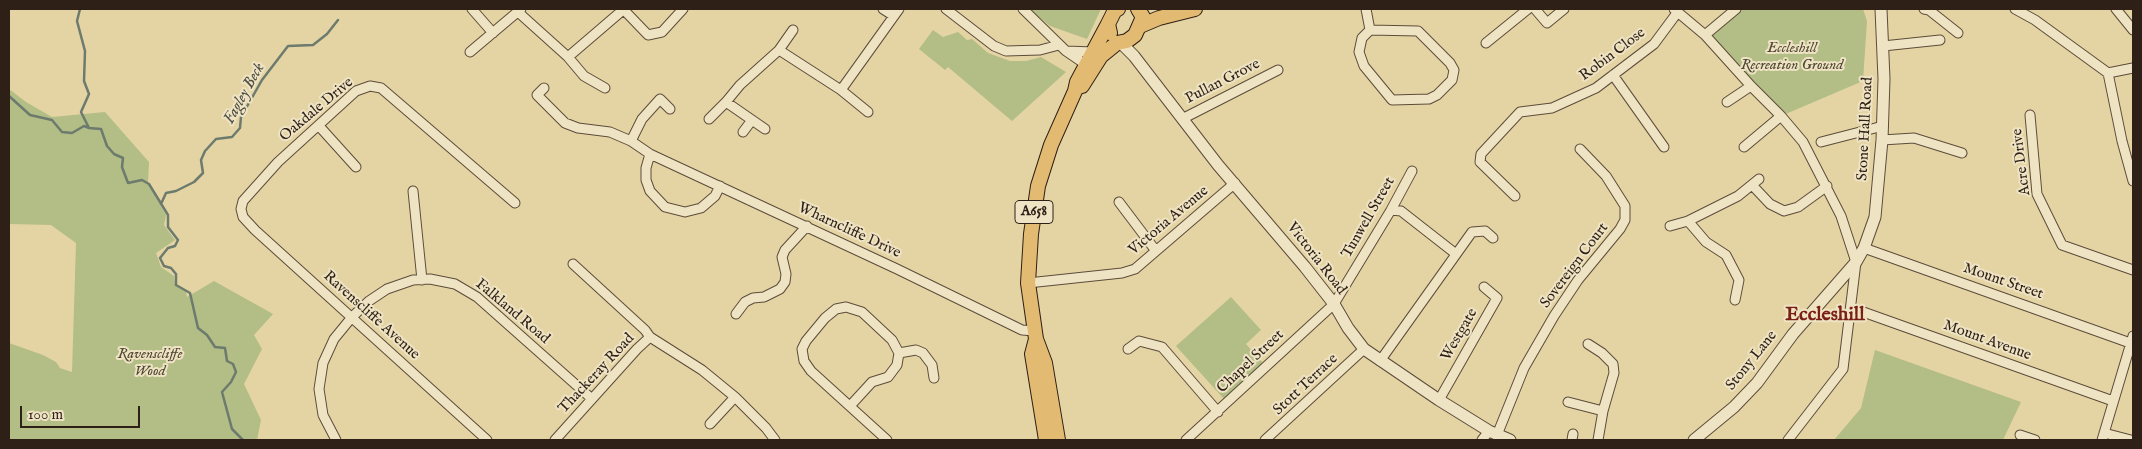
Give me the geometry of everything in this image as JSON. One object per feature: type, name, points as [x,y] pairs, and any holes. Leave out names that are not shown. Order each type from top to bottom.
[{"type":"main road","points":[[1116,9],[1108,24],[1111,35],[1120,43],[1139,22],[1196,9]]},
{"type":"main road","name":"A658","points":[[1058,440],[1045,363],[1036,335],[1028,283],[1031,234],[1038,186],[1050,145],[1075,91],[1085,84],[1091,60],[1108,24]]},
{"type":"main road","name":"A658","points":[[1091,60],[1101,56],[1120,43]]},
{"type":"main road","name":"A658","points":[[1036,335],[1032,354],[1046,440]]},
{"type":"street","points":[[472,9],[493,33]]},
{"type":"street","points":[[568,57],[624,9],[648,35],[662,32],[683,9]]},
{"type":"street","points":[[841,90],[896,12],[883,9]]},
{"type":"street","points":[[946,9],[994,46],[1006,51],[1063,48],[1091,60]]},
{"type":"street","points":[[1023,9],[1063,48],[1091,60]]},
{"type":"street","points":[[1366,9],[1370,30]]},
{"type":"street","points":[[1486,43],[1528,9]]},
{"type":"street","points":[[1535,9],[1547,23],[1564,9]]},
{"type":"street","points":[[1705,35],[1736,9]]},
{"type":"street","name":"Stone Hall Road","points":[[1864,248],[1875,217],[1883,126],[1881,9]]},
{"type":"street","points":[[1924,9],[1929,10],[1958,33]]},
{"type":"street","points":[[2015,9],[2035,20],[2108,73],[2122,141],[2133,181]]},
{"type":"street","points":[[2116,9],[2133,30]]},
{"type":"street","points":[[470,52],[520,10],[568,57],[584,76],[604,88]]},
{"type":"street","points":[[1675,11],[1705,35],[1781,116],[1802,142],[1827,186],[1841,216],[1856,262],[1852,308],[1843,368],[1788,440]]},
{"type":"street","name":"Robin Close","points":[[1515,196],[1480,162],[1481,154],[1520,112],[1552,108],[1596,88],[1654,44],[1675,11]]},
{"type":"street","points":[[1134,56],[1139,22]]},
{"type":"street","points":[[709,119],[740,85],[779,50],[792,30]]},
{"type":"street","points":[[1370,30],[1418,31],[1450,63],[1454,70],[1452,80],[1437,95],[1429,99],[1392,100],[1364,66],[1359,52],[1362,38],[1370,30]]},
{"type":"street","points":[[1883,46],[1940,40]]},
{"type":"street","name":"Victoria Road","points":[[1120,43],[1134,56],[1182,119],[1288,245],[1334,304],[1348,328],[1364,349],[1439,400],[1493,433],[1510,440]]},
{"type":"street","points":[[779,50],[841,90],[868,112]]},
{"type":"street","points":[[2108,73],[2133,68]]},
{"type":"street","name":"Pullan Grove","points":[[1182,119],[1278,70]]},
{"type":"street","points":[[1613,75],[1664,147]]},
{"type":"street","name":"Oakdale Drive","points":[[241,209],[243,201],[278,162],[360,88],[370,86],[381,88],[515,202]]},
{"type":"street","points":[[1726,102],[1751,86]]},
{"type":"street","name":"Wharncliffe Drive","points":[[544,88],[538,95],[565,123],[578,128],[610,132],[630,141],[650,154],[1036,335]]},
{"type":"street","points":[[630,141],[642,119],[660,99],[670,109]]},
{"type":"street","points":[[726,102],[765,128]]},
{"type":"street","name":"Acre Drive","points":[[2030,115],[2037,194],[2062,245],[2133,270]]},
{"type":"street","points":[[1744,147],[1781,116]]},
{"type":"street","points":[[743,132],[752,120]]},
{"type":"street","points":[[319,126],[356,167]]},
{"type":"street","points":[[1821,142],[1883,126]]},
{"type":"street","points":[[1882,140],[1914,138],[1962,153]]},
{"type":"street","name":"Sovereign Court","points":[[1482,440],[1493,433],[1524,368],[1554,316],[1578,280],[1626,220],[1625,206],[1606,176],[1580,149]]},
{"type":"street","points":[[650,154],[646,168],[646,180],[650,192],[665,207],[685,212],[701,208],[715,196],[720,186]]},
{"type":"street","name":"Tunwell Street","points":[[1334,304],[1391,210],[1412,171]]},
{"type":"street","points":[[1670,226],[1688,221],[1738,196],[1756,182],[1770,204],[1784,211],[1798,207],[1827,186]]},
{"type":"street","name":"Victoria Avenue","points":[[1028,283],[1122,273],[1135,268],[1235,183]]},
{"type":"street","points":[[413,191],[422,280]]},
{"type":"street","points":[[1119,202],[1156,251]]},
{"type":"street","name":"Ravenscliffe Avenue","points":[[241,209],[245,221],[487,440]]},
{"type":"street","points":[[1391,210],[1401,211],[1456,254]]},
{"type":"street","points":[[1688,221],[1706,242],[1726,254],[1739,280],[1735,300]]},
{"type":"street","points":[[736,314],[745,302],[771,294],[780,289],[786,274],[782,257],[785,250],[807,226]]},
{"type":"street","points":[[1380,361],[1472,232],[1485,231],[1493,238]]},
{"type":"street","name":"Stony Lane","points":[[1696,440],[1734,407],[1757,383],[1792,334],[1856,262],[1864,248]]},
{"type":"street","name":"Mount Street","points":[[1864,248],[2133,341]]},
{"type":"street","points":[[573,264],[645,330],[650,337]]},
{"type":"street","name":"Falkland Road","points":[[336,440],[323,415],[319,389],[323,363],[334,339],[352,317],[369,301],[387,289],[412,280],[455,284],[477,297],[592,399]]},
{"type":"street","name":"Westgate","points":[[1439,400],[1497,298],[1484,287]]},
{"type":"street","name":"Chapel Street","points":[[1186,440],[1334,304]]},
{"type":"street","points":[[850,406],[872,382],[888,377],[897,366],[899,353],[892,340],[862,312],[846,307],[836,309],[825,318],[806,341],[802,349],[804,361],[811,371],[887,440]]},
{"type":"street","name":"Mount Avenue","points":[[1852,308],[2113,401]]},
{"type":"street","name":"Thackeray Road","points":[[555,440],[650,337],[702,370],[735,397],[776,440]]},
{"type":"street","points":[[1128,349],[1139,341],[1162,347],[1218,412]]},
{"type":"street","points":[[2131,440],[2103,437],[2133,341]]},
{"type":"street","points":[[1588,344],[1602,353],[1613,364],[1614,372],[1603,411],[1598,440]]},
{"type":"street","name":"Stott Terrace","points":[[1272,438],[1364,349]]},
{"type":"street","points":[[899,353],[916,350],[923,352],[932,365],[934,378]]},
{"type":"street","points":[[710,424],[735,397]]},
{"type":"street","points":[[1568,402],[1603,411]]},
{"type":"street","points":[[2020,435],[2035,440]]},
{"type":"green space","points":[[1029,9],[1101,9],[1087,39],[1050,26]]},
{"type":"green space","name":"Eccleshill Recreation Ground","points":[[1736,9],[1863,9],[1867,21],[1863,81],[1781,116],[1705,35]]},
{"type":"green space","points":[[933,30],[943,37],[958,32],[967,40],[972,39],[988,53],[1010,61],[1026,61],[1041,57],[1066,72],[1012,121],[948,67],[945,70],[919,49]]},
{"type":"green space","name":"Ravenscliffe Wood","points":[[9,89],[26,102],[52,117],[105,112],[149,162],[148,183],[166,215],[164,225],[175,240],[156,253],[161,267],[174,276],[175,285],[186,292],[187,297],[214,281],[273,314],[254,335],[262,349],[244,384],[261,420],[257,440],[9,440],[9,343],[43,355],[56,362],[60,368],[72,372],[76,243],[51,225],[9,224]]},
{"type":"green space","points":[[1231,297],[1261,330],[1246,344],[1263,363],[1224,399],[1176,346]]},
{"type":"green space","points":[[1875,350],[2021,402],[2003,440],[1834,440],[1861,408]]},
{"type":"waterway","name":"Fagley Beck","points":[[80,9],[77,21],[85,51],[84,81],[89,94],[81,112],[89,128],[101,129],[107,146],[114,154],[123,158],[122,167],[128,183],[142,180],[149,184],[168,215],[168,227],[178,240],[175,246],[168,248],[160,258],[164,266],[171,268],[176,274],[176,285],[190,293],[198,328],[207,335],[215,347],[225,348],[227,361],[233,364],[236,372],[231,382],[222,392],[232,429],[243,440]]},
{"type":"waterway","name":"Fagley Beck","points":[[161,204],[166,193],[176,191],[194,182],[203,173],[201,160],[205,151],[216,139],[232,137],[240,128],[241,117],[262,80],[288,46],[313,45],[327,34],[338,20]]},
{"type":"waterway","name":"Fagley Beck","points":[[9,96],[30,115],[52,120],[62,132],[72,133],[84,126],[89,128]]},
{"type":"district","name":"Eccleshill","points":[[1825,316]]}]
